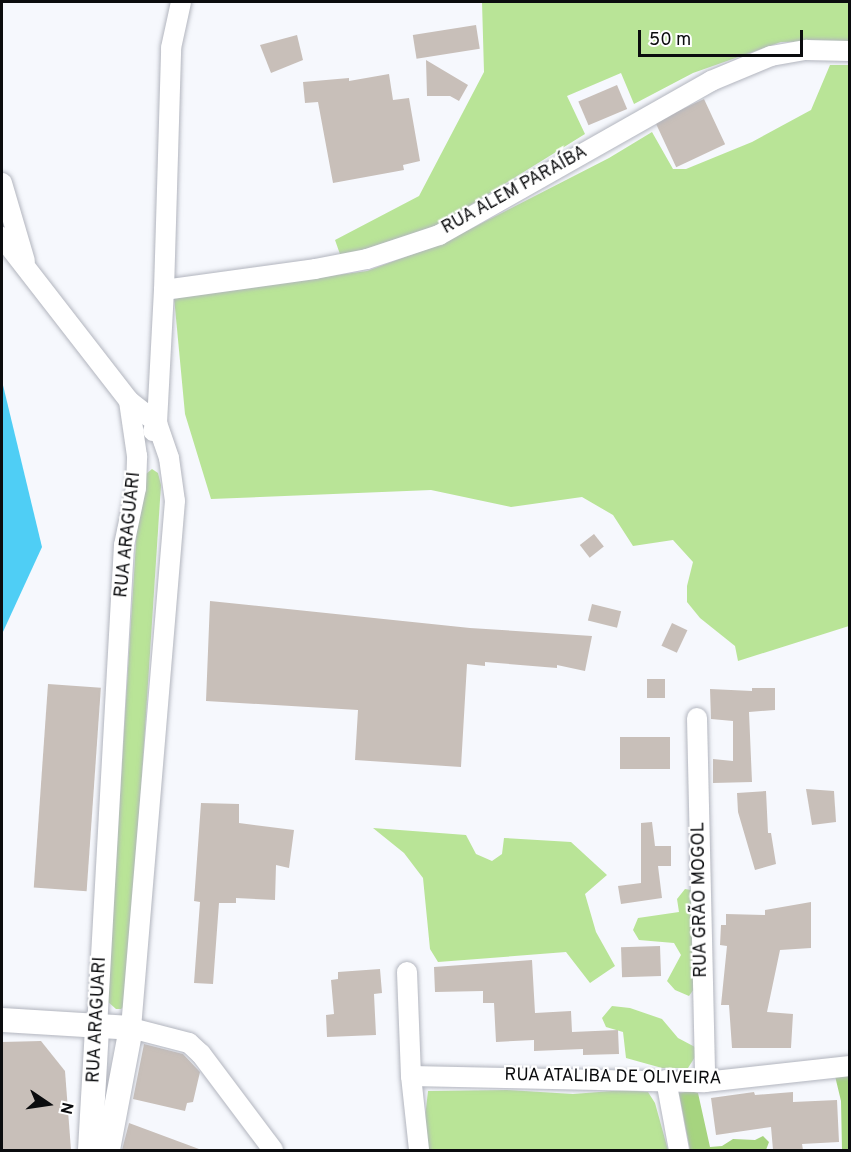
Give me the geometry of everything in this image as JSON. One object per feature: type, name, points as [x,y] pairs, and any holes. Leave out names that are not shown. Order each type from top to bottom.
[{"type":"street","points":[[137,456],[157,423],[164,290],[171,48],[180,2]]},
{"type":"street","name":"RUA ALEM PARAÍBA","points":[[164,290],[367,259],[439,235],[711,81],[771,56],[807,50],[849,51]]},
{"type":"street","points":[[2,183],[29,274]]},
{"type":"street","points":[[2,237],[129,401],[157,423]]},
{"type":"street","name":"RUA ARAGUARI","points":[[90,1150],[124,545],[135,488],[137,456],[129,401]]},
{"type":"street","name":"RUA ARAGUARI","points":[[108,1150],[131,1028],[175,501],[169,458],[157,423]]},
{"type":"street","name":"RUA GRÃO MOGOL","points":[[697,718],[705,1082]]},
{"type":"street","points":[[407,972],[411,1076],[419,1150]]},
{"type":"street","points":[[2,1020],[97,1028],[131,1028],[189,1043],[201,1054],[273,1150]]},
{"type":"street","name":"RUA ATALIBA DE OLIVEIRA","points":[[411,1076],[705,1082],[849,1066]]},
{"type":"street","points":[[666,1080],[679,1150]]},
{"type":"green space","points":[[482,2],[849,2],[849,41],[781,42],[693,73],[634,104],[621,73],[567,96],[585,134],[435,227],[341,257],[335,240],[419,196],[484,72]]},
{"type":"green space","points":[[830,65],[849,65],[849,626],[738,661],[735,646],[700,618],[687,602],[687,586],[693,562],[673,540],[633,546],[613,515],[582,497],[511,507],[431,490],[211,499],[185,414],[174,297],[367,271],[443,243],[609,158],[652,132],[673,169],[686,169],[752,142],[811,110]]},
{"type":"green space","points":[[152,469],[158,473],[161,485],[127,1004],[121,1009],[116,1009],[107,1001],[140,479]]},
{"type":"green space","points":[[373,828],[466,835],[476,854],[492,861],[502,854],[504,838],[571,842],[607,875],[585,894],[596,932],[615,966],[590,983],[566,952],[438,962],[430,949],[423,878],[404,853]]},
{"type":"green space","points":[[685,889],[691,890],[694,989],[689,996],[675,990],[667,981],[681,955],[674,943],[639,940],[633,930],[638,918],[679,912],[677,899]]},
{"type":"green space","points":[[612,1006],[630,1008],[662,1019],[678,1038],[695,1047],[695,1057],[688,1068],[662,1068],[626,1058],[623,1032],[606,1027],[602,1018]]},
{"type":"green space","points":[[849,1074],[849,1150],[842,1150],[841,1101],[835,1076]]},
{"type":"green space","points":[[507,1090],[573,1094],[625,1090],[648,1092],[655,1103],[668,1150],[429,1150],[424,1126],[428,1091]]},
{"type":"green space","points":[[691,1091],[698,1093],[710,1147],[722,1146],[733,1139],[755,1140],[763,1136],[769,1142],[766,1150],[690,1150],[679,1093]]},
{"type":"water","points":[[2,381],[42,547],[2,634]]},
{"type":"building","points":[[476,25],[480,49],[417,59],[413,35]]},
{"type":"building","points":[[297,35],[303,60],[271,73],[260,45]]},
{"type":"building","points":[[426,60],[468,85],[459,101],[450,96],[427,96]]},
{"type":"building","points":[[389,74],[393,100],[409,98],[420,161],[403,165],[404,170],[333,183],[318,102],[305,103],[303,82],[349,78],[349,81]]},
{"type":"building","points":[[617,85],[627,109],[588,125],[578,101]]},
{"type":"building","points":[[704,99],[725,144],[676,167],[655,122]]},
{"type":"building","points":[[594,534],[604,547],[590,558],[580,545]]},
{"type":"building","points":[[210,601],[470,628],[592,636],[585,671],[557,665],[557,668],[485,662],[485,666],[467,664],[461,767],[355,760],[358,710],[206,701]]},
{"type":"building","points":[[592,604],[621,611],[617,628],[588,620]]},
{"type":"building","points":[[672,623],[687,630],[677,653],[661,646]]},
{"type":"building","points":[[647,679],[665,679],[665,698],[647,698]]},
{"type":"building","points":[[48,684],[101,688],[87,891],[34,888]]},
{"type":"building","points":[[752,688],[775,688],[775,710],[749,712],[752,782],[713,783],[713,759],[733,761],[733,721],[711,719],[710,689],[752,691]]},
{"type":"building","points":[[620,737],[670,737],[670,769],[620,769]]},
{"type":"building","points":[[806,789],[834,791],[836,822],[812,825]]},
{"type":"building","points":[[766,791],[768,833],[771,833],[776,864],[755,870],[738,812],[737,793]]},
{"type":"building","points":[[201,803],[239,804],[239,823],[294,830],[289,868],[276,865],[275,900],[236,898],[236,903],[219,903],[213,984],[194,983],[200,902],[194,901]]},
{"type":"building","points":[[652,822],[655,846],[671,846],[671,866],[658,866],[662,898],[621,904],[618,886],[641,883],[641,823]]},
{"type":"building","points":[[811,902],[811,948],[780,950],[767,1012],[793,1014],[791,1048],[732,1048],[729,1005],[721,1005],[727,946],[720,945],[721,925],[726,925],[726,914],[765,915],[765,910]]},
{"type":"building","points":[[660,946],[661,976],[622,977],[621,947]]},
{"type":"building","points":[[532,960],[535,1013],[571,1011],[572,1032],[618,1030],[619,1054],[583,1055],[583,1049],[534,1051],[534,1040],[496,1042],[494,1003],[483,1003],[483,991],[435,992],[434,967]]},
{"type":"building","points":[[380,969],[382,993],[374,994],[376,1035],[327,1037],[326,1015],[334,1014],[331,980],[338,979],[338,972]]},
{"type":"building","points":[[41,1041],[65,1071],[71,1150],[2,1150],[2,1042]]},
{"type":"building","points":[[144,1044],[183,1054],[200,1072],[193,1102],[187,1103],[185,1111],[133,1099]]},
{"type":"building","points":[[754,1092],[755,1095],[793,1092],[793,1102],[837,1100],[839,1142],[802,1144],[803,1150],[773,1150],[771,1127],[716,1135],[711,1098]]},
{"type":"building","points":[[129,1123],[199,1149],[122,1150]]}]
